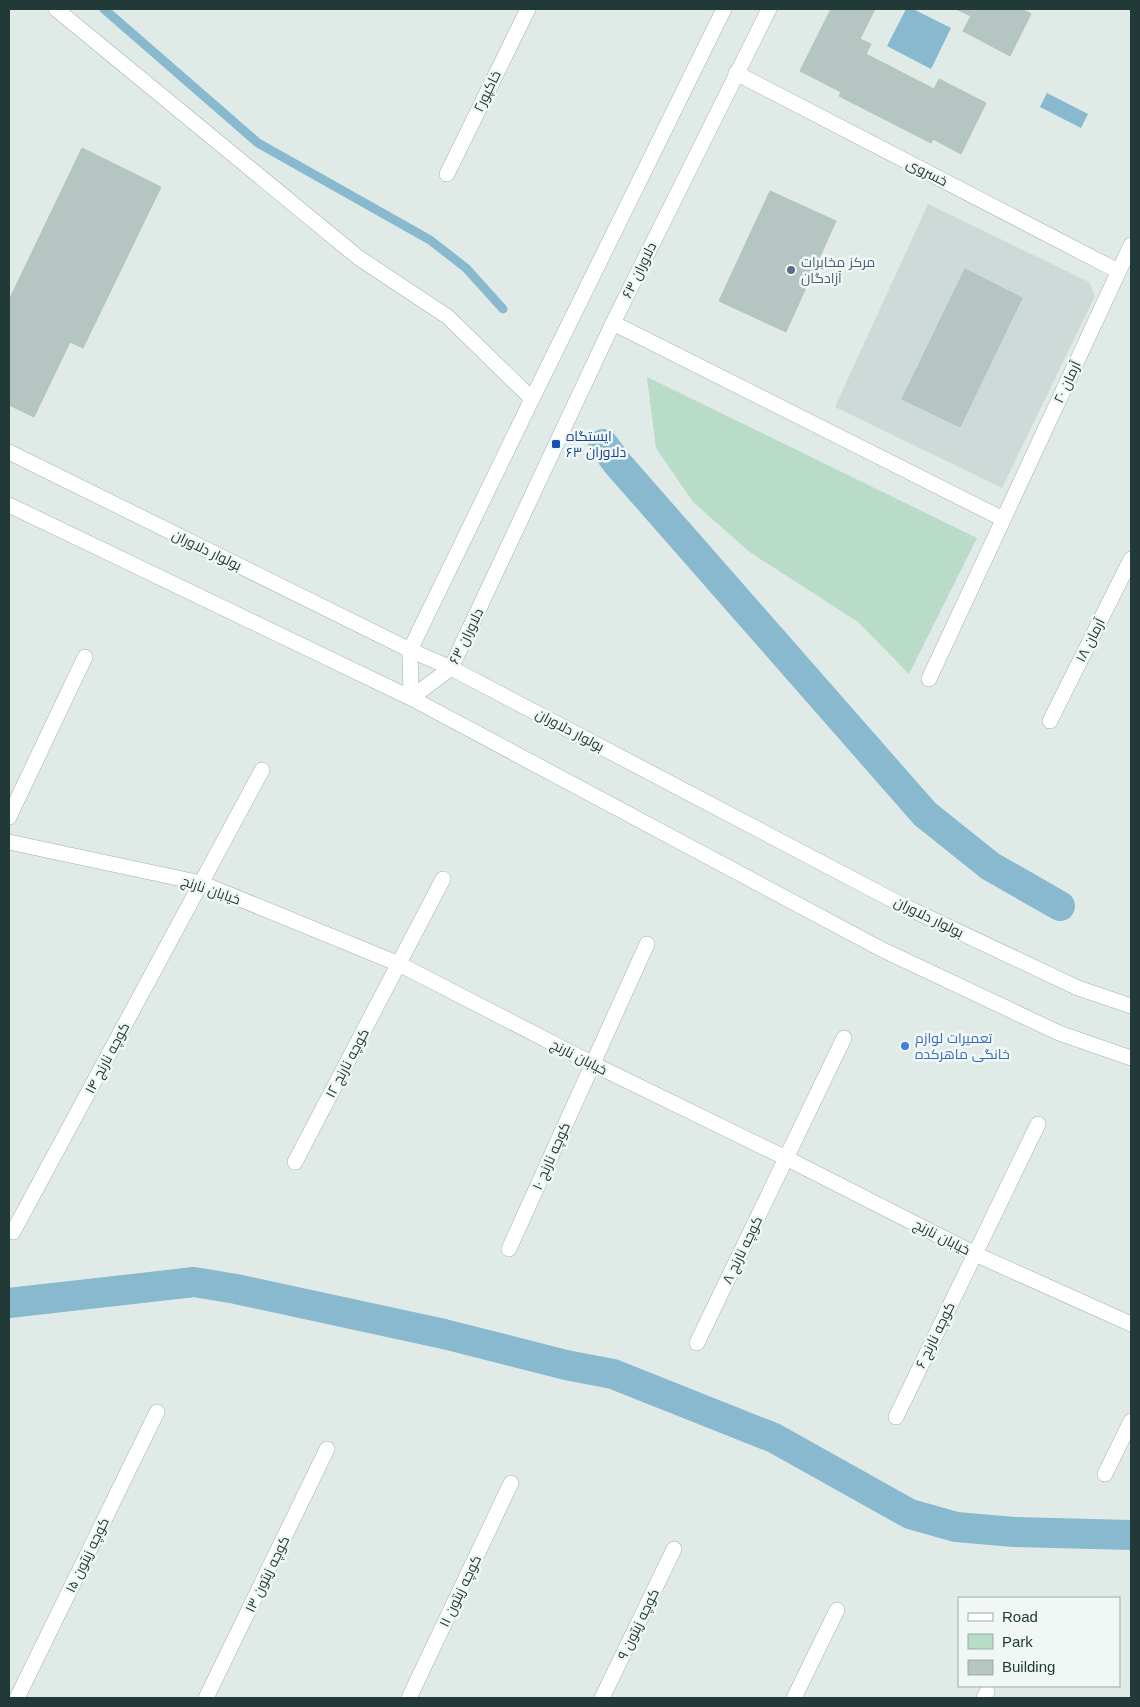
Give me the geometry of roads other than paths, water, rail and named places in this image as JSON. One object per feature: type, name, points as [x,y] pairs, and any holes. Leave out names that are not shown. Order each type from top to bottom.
[{"type":"street","points":[[56,9],[360,258],[448,317],[532,399]]},
{"type":"street","name":"خاکپور۲","points":[[447,174],[528,9]]},
{"type":"street","points":[[411,698],[410,650],[724,9]]},
{"type":"street","name":"دلاوران ۶۳","points":[[411,698],[451,668],[613,323],[769,9]]},
{"type":"street","name":"خسروی","points":[[736,73],[1118,271]]},
{"type":"street","name":"آرمان ۲۰","points":[[929,679],[1131,244]]},
{"type":"street","points":[[613,323],[1003,519]]},
{"type":"street","name":"بولوار دلاوران","points":[[9,452],[410,650],[451,668],[902,905],[1078,988],[1131,1006]]},
{"type":"street","points":[[9,505],[411,698],[881,949],[1059,1033],[1131,1058]]},
{"type":"street","name":"آرمان ۱۸","points":[[1050,721],[1131,558]]},
{"type":"street","points":[[9,817],[85,657]]},
{"type":"street","name":"کوچه نارنج ۱۴","points":[[13,1232],[262,770]]},
{"type":"street","name":"خیابان نارنج","points":[[9,842],[201,883],[399,964],[593,1064],[786,1158],[974,1254],[1131,1324]]},
{"type":"street","name":"کوچه نارنج ۱۲","points":[[294,1162],[443,879]]},
{"type":"street","name":"کوچه نارنج ۱۰","points":[[509,1249],[647,944]]},
{"type":"street","name":"کوچه نارنج ۸","points":[[697,1343],[844,1038]]},
{"type":"street","name":"کوچه نارنج ۶","points":[[896,1417],[1038,1124]]},
{"type":"street","name":"کوچه زیتون ۱۵","points":[[16,1698],[157,1412]]},
{"type":"street","points":[[1105,1474],[1131,1421]]},
{"type":"street","name":"کوچه زیتون ۱۳","points":[[206,1698],[327,1449]]},
{"type":"street","name":"کوچه زیتون ۱۱","points":[[409,1698],[511,1483]]},
{"type":"street","name":"کوچه زیتون ۹","points":[[602,1698],[674,1549]]},
{"type":"street","points":[[794,1698],[838,1610]]},
{"type":"water","points":[[906,9],[913,9],[951,28],[931,69],[887,46]]},
{"type":"water","points":[[1047,93],[1088,114],[1081,128],[1040,107]]},
{"type":"waterway","points":[[104,9],[258,143],[430,240],[466,268],[503,309]]},
{"type":"waterway","points":[[603,444],[617,463],[925,814],[990,866],[1060,906]]},
{"type":"waterway","points":[[9,1303],[194,1282],[236,1289],[444,1334],[566,1365],[613,1374],[774,1438],[910,1514],[956,1527],[1014,1532],[1131,1535]]},
{"type":"place","name":"مرکز مخابرات آزادگان","points":[[791,270]]},
{"type":"place","name":"ایستگاه دلاوران ۶۳","points":[[556,444]]},
{"type":"place","name":"تعمیرات لوازم خانگی ماهرکده","points":[[905,1046]]}]
